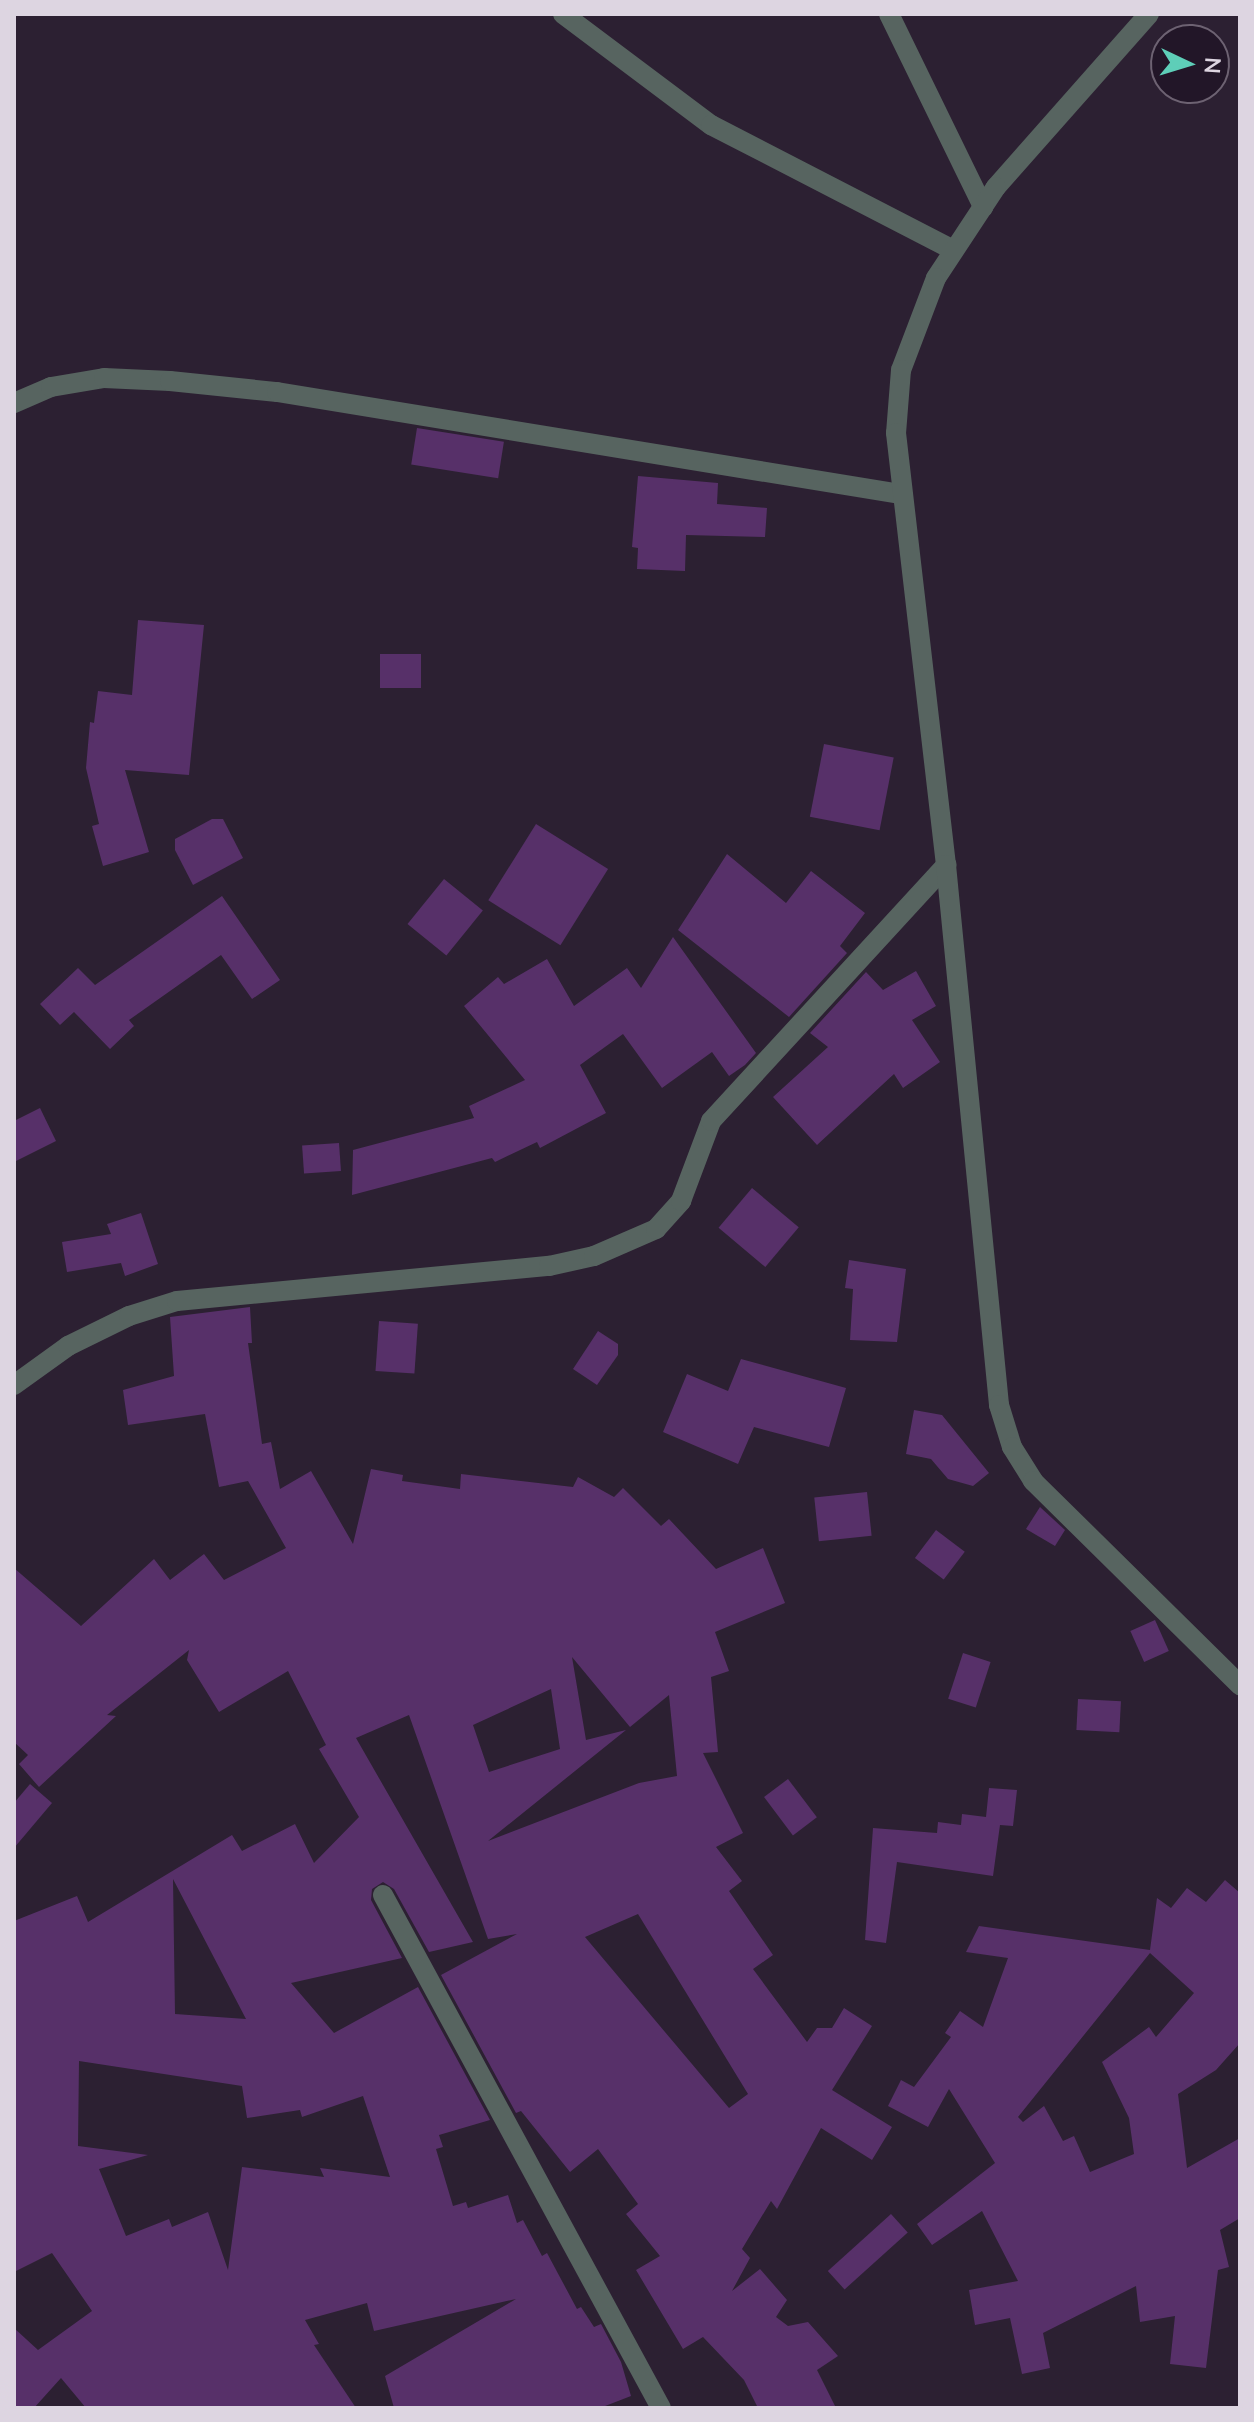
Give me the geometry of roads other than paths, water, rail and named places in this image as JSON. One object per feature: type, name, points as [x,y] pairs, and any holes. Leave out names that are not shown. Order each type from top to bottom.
[{"type":"street","points":[[563,14],[711,125],[953,250]]},
{"type":"street","points":[[889,14],[983,207]]},
{"type":"street","points":[[1149,14],[983,207],[953,250],[915,322],[901,370],[900,494],[946,865],[999,1405],[1012,1447],[1033,1481],[1240,1685]]},
{"type":"street","points":[[14,403],[51,387],[104,378],[170,381],[277,392],[900,494]]},
{"type":"street","points":[[14,1385],[68,1346],[129,1316],[177,1301],[549,1266],[594,1256],[656,1229],[681,1201],[711,1121],[946,865]]},
{"type":"street","points":[[383,1895],[661,2408]]}]
